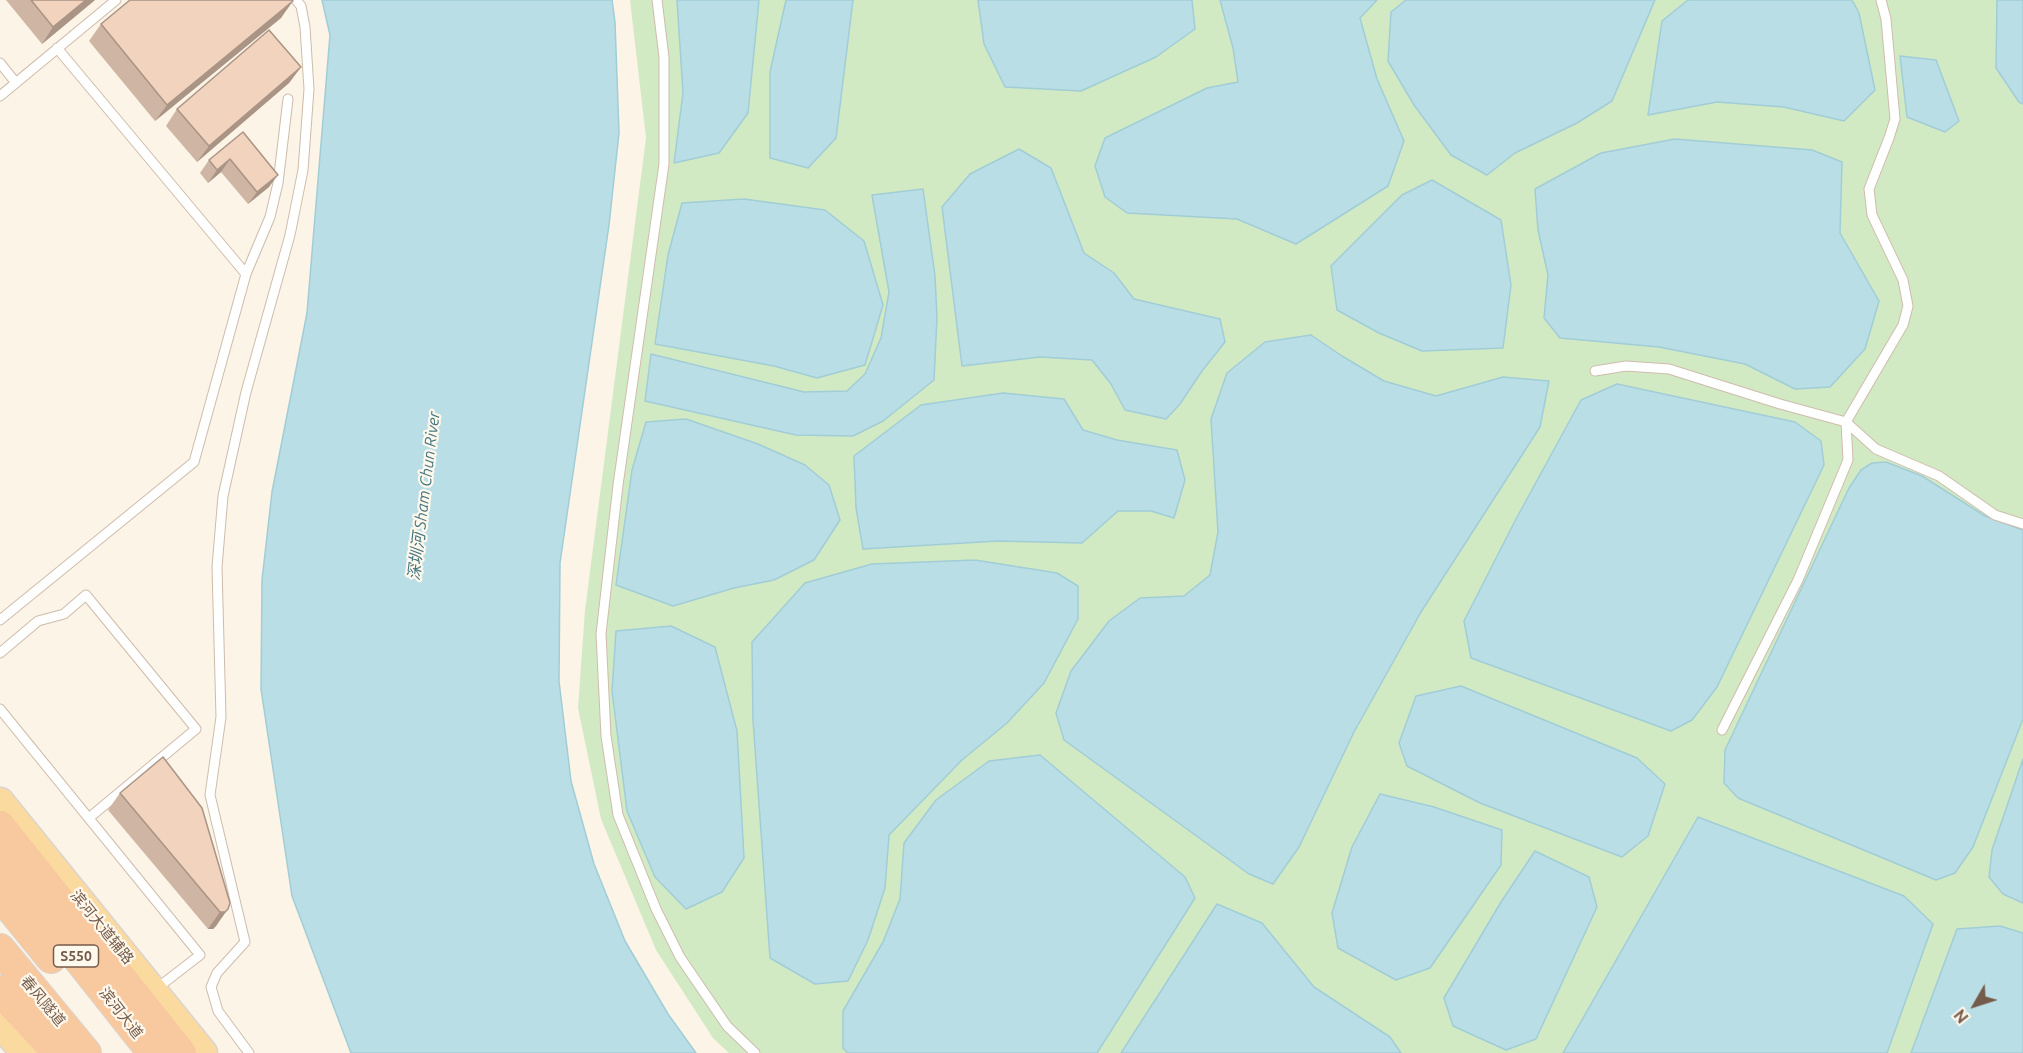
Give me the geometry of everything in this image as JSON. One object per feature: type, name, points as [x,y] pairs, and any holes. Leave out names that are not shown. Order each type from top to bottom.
[{"type":"highway","points":[[0,826],[181,1053]]},
{"type":"highway","name":"滨河大道","points":[[0,860],[153,1053]]},
{"type":"highway","points":[[0,895],[129,1053]]},
{"type":"highway","name":"春风隧道","points":[[0,949],[86,1053]]},
{"type":"highway","points":[[0,991],[58,1053]]},
{"type":"main road","name":"滨河大道辅路","points":[[0,802],[203,1053]]},
{"type":"main road","points":[[0,1024],[26,1053]]},
{"type":"lane","points":[[0,96],[116,0]]},
{"type":"lane","points":[[249,1053],[218,1011],[212,987],[217,973],[245,942],[210,795],[220,717],[217,567],[223,496],[246,392],[290,235],[303,170],[309,89],[305,27],[301,6],[296,0]]},
{"type":"lane","points":[[657,0],[664,57],[664,164],[618,485],[600,634],[606,736],[618,815],[656,909],[680,957],[713,1006],[727,1026],[755,1053]]},
{"type":"lane","points":[[1722,730],[1798,580],[1848,460],[1846,422],[1903,325],[1908,306],[1903,280],[1872,215],[1869,189],[1895,119],[1886,19],[1881,0]]},
{"type":"lane","points":[[57,48],[246,274]]},
{"type":"lane","points":[[0,63],[16,82]]},
{"type":"lane","points":[[0,620],[194,462],[246,274],[270,217],[278,183],[288,99]]},
{"type":"lane","points":[[1595,371],[1626,366],[1669,369],[1846,422],[1876,449],[1939,476],[1995,515],[2023,524]]},
{"type":"lane","points":[[0,653],[38,621],[64,614],[86,595],[196,729],[90,817]]},
{"type":"lane","points":[[0,708],[200,955],[154,990]]},
{"type":"green space","points":[[630,0],[2023,0],[2023,1053],[729,1053],[713,1038],[656,950],[601,819],[578,708],[585,610],[646,138]]},
{"type":"water","name":"深圳河 Sham Chun River","points":[[322,0],[612,0],[615,22],[619,133],[609,225],[560,563],[559,681],[571,781],[594,864],[625,941],[668,1014],[696,1053],[351,1053],[292,896],[261,689],[262,580],[272,492],[307,313],[330,35]]},
{"type":"water","points":[[677,0],[759,0],[748,113],[719,153],[674,163],[683,93]]},
{"type":"water","points":[[786,0],[853,0],[836,138],[808,168],[770,158],[770,72]]},
{"type":"water","points":[[978,0],[1192,0],[1195,29],[1156,57],[1081,91],[1005,87],[984,44]]},
{"type":"water","points":[[1220,0],[1377,0],[1360,18],[1377,79],[1404,141],[1388,186],[1296,244],[1237,219],[1127,213],[1105,197],[1095,166],[1105,138],[1207,88],[1238,82],[1233,48]]},
{"type":"water","points":[[1406,0],[1655,0],[1612,101],[1577,123],[1515,153],[1487,175],[1451,155],[1414,105],[1388,61],[1391,12]]},
{"type":"water","points":[[1688,0],[1852,0],[1859,13],[1875,90],[1844,121],[1784,107],[1717,102],[1648,115],[1662,21]]},
{"type":"water","points":[[1997,0],[2023,0],[2023,104],[2019,102],[1996,68]]},
{"type":"water","points":[[1900,56],[1936,60],[1959,121],[1945,132],[1907,117]]},
{"type":"water","points":[[1675,139],[1812,150],[1842,162],[1840,233],[1879,301],[1865,349],[1830,387],[1795,389],[1745,364],[1659,347],[1560,338],[1544,318],[1548,275],[1538,230],[1535,189],[1601,153]]},
{"type":"water","points":[[1019,149],[1051,168],[1084,253],[1114,273],[1134,299],[1220,319],[1225,342],[1180,404],[1166,419],[1125,410],[1111,384],[1092,360],[1040,357],[962,366],[942,207],[970,174]]},
{"type":"water","points":[[1432,180],[1501,220],[1511,285],[1503,348],[1422,351],[1379,333],[1337,310],[1331,266],[1402,195]]},
{"type":"water","points":[[923,189],[935,276],[937,317],[934,380],[883,421],[853,436],[796,435],[645,401],[651,354],[804,392],[847,391],[865,374],[881,338],[889,292],[872,195]]},
{"type":"water","points":[[744,199],[825,210],[864,241],[883,305],[865,365],[817,378],[774,366],[655,344],[668,255],[682,203]]},
{"type":"water","points":[[1311,335],[1384,381],[1436,396],[1503,377],[1549,381],[1540,427],[1421,612],[1354,732],[1299,847],[1273,884],[1249,874],[1064,740],[1056,713],[1071,671],[1109,621],[1140,598],[1184,596],[1210,575],[1218,532],[1211,419],[1227,373],[1265,342]]},
{"type":"water","points":[[1617,384],[1795,422],[1821,441],[1824,465],[1717,687],[1692,720],[1671,731],[1471,658],[1464,621],[1581,400]]},
{"type":"water","points":[[1003,393],[1064,399],[1083,430],[1117,440],[1177,450],[1185,480],[1174,518],[1151,511],[1118,511],[1082,543],[998,541],[863,549],[856,508],[854,456],[921,405]]},
{"type":"water","points":[[686,419],[758,444],[805,465],[829,485],[840,520],[814,560],[774,580],[734,588],[673,606],[616,585],[632,470],[646,422]]},
{"type":"water","points":[[1886,462],[1922,476],[1985,516],[2023,530],[2023,719],[1973,847],[1955,873],[1936,880],[1738,798],[1724,783],[1725,750],[1849,488],[1861,470],[1872,463]]},
{"type":"water","points":[[975,560],[1057,573],[1078,586],[1078,619],[1044,683],[1007,723],[962,760],[889,835],[885,888],[868,940],[848,981],[815,984],[770,958],[753,720],[752,642],[805,583],[872,564]]},
{"type":"water","points":[[671,626],[715,647],[737,731],[744,858],[722,892],[686,909],[655,877],[627,811],[612,691],[616,631]]},
{"type":"water","points":[[1461,686],[1637,758],[1665,784],[1648,836],[1622,857],[1480,803],[1407,766],[1399,743],[1416,696]]},
{"type":"water","points":[[1040,755],[1185,877],[1195,898],[1097,1053],[848,1053],[843,1048],[843,1011],[883,942],[900,899],[904,843],[936,800],[989,761]]},
{"type":"water","points":[[2023,759],[2023,903],[2003,894],[1989,877],[1992,850]]},
{"type":"water","points":[[1380,794],[1434,807],[1502,830],[1501,865],[1430,968],[1396,980],[1338,948],[1332,913],[1352,847]]},
{"type":"water","points":[[1698,817],[1904,896],[1933,924],[1887,1053],[1563,1053]]},
{"type":"water","points":[[1535,851],[1589,877],[1597,907],[1536,1039],[1506,1050],[1453,1026],[1444,998],[1501,902]]},
{"type":"water","points":[[1217,904],[1262,923],[1314,987],[1390,1037],[1401,1053],[1121,1053]]},
{"type":"water","points":[[2000,926],[2023,933],[2023,1053],[1911,1053],[1957,929]]},
{"type":"building","points":[[31,0],[86,0],[53,27]]},
{"type":"building","points":[[130,0],[293,1],[167,105],[101,24]]},
{"type":"building","points":[[269,30],[301,67],[209,146],[177,109]]},
{"type":"building","points":[[243,132],[278,175],[257,192],[230,159],[217,170],[209,160]]},
{"type":"building","points":[[163,757],[202,808],[230,903],[225,912],[220,912],[120,793]]}]
